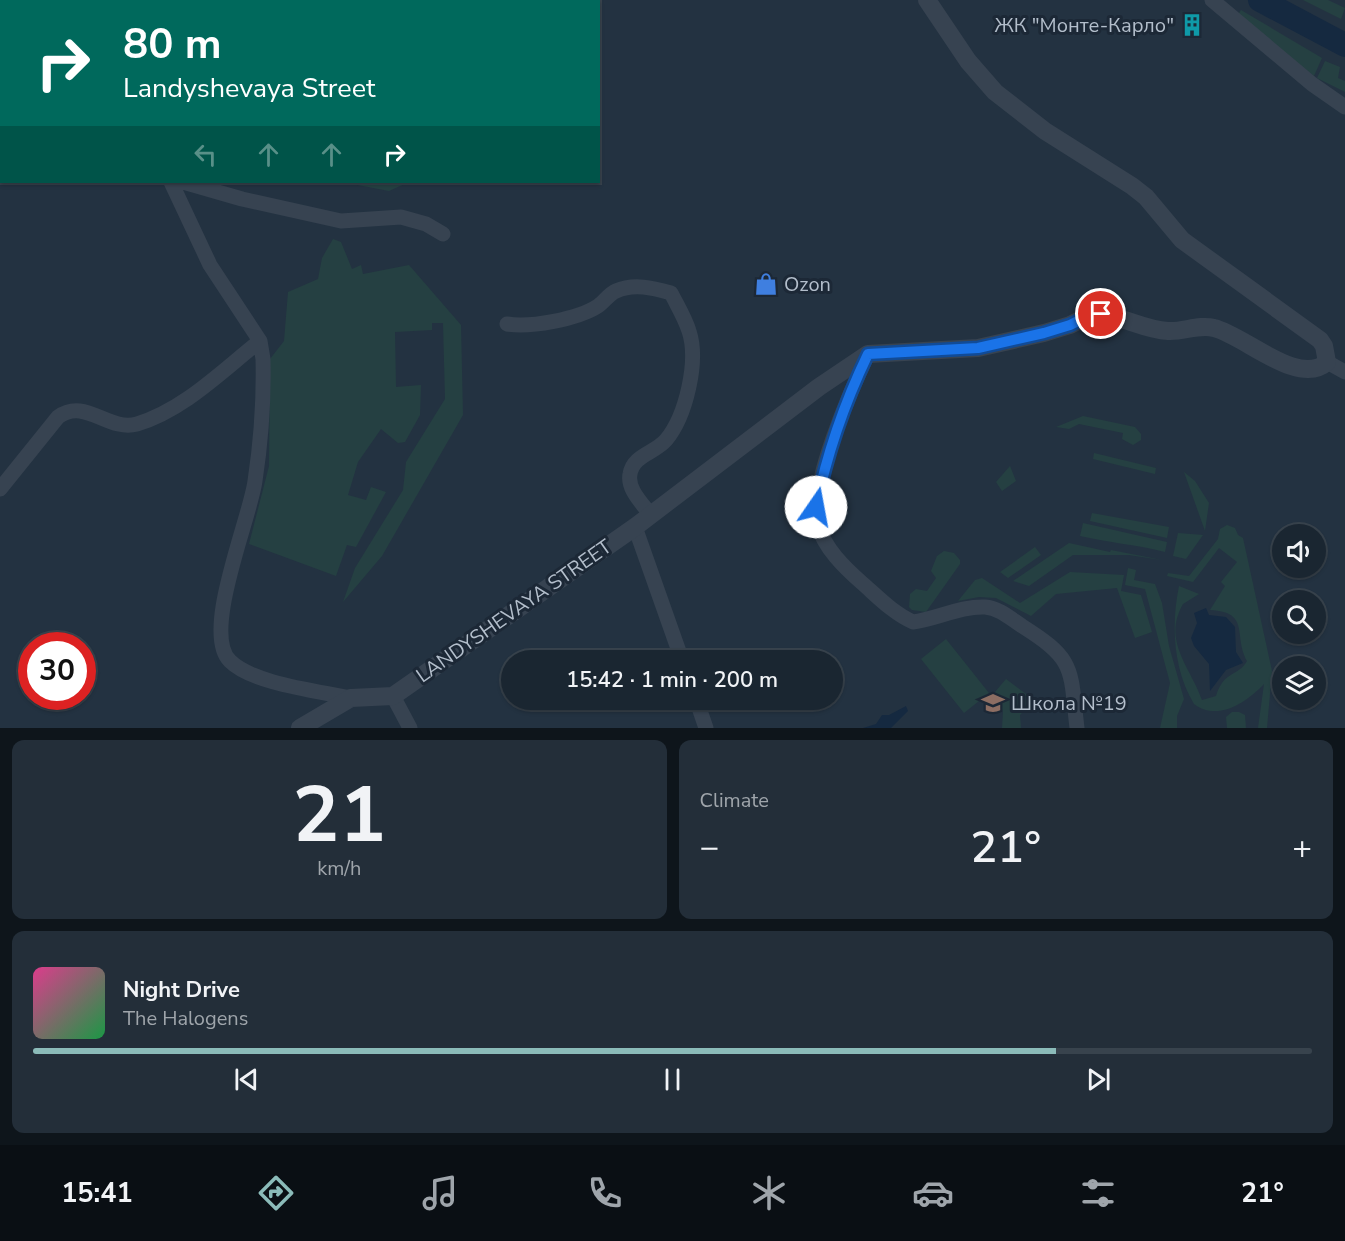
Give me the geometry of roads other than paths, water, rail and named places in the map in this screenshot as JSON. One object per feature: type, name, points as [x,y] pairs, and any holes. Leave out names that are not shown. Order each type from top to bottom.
[{"type":"street","points":[[927,0],[968,61],[995,92],[1045,131],[1146,197],[1182,240],[1320,340],[1324,345],[1327,362]]},
{"type":"street","points":[[1212,0],[1312,84],[1345,107]]},
{"type":"street","points":[[171,183],[210,265],[260,340],[263,375],[255,483],[219,628],[224,653],[231,662],[247,672],[292,687],[351,698],[393,696],[410,728]]},
{"type":"street","points":[[186,183],[242,199],[341,221],[401,217],[426,224],[443,234]]},
{"type":"street","points":[[507,324],[522,327],[564,318],[597,307],[615,291],[647,286],[671,293],[690,332],[692,376],[677,419],[665,441],[636,461],[629,475],[633,492],[650,514]]},
{"type":"street","points":[[1077,728],[1071,674],[1064,659],[1044,640],[998,610],[987,607],[966,609],[913,622],[901,617],[849,571],[824,541],[817,524],[816,507],[827,455],[852,387],[868,354],[978,348],[1044,333],[1070,325],[1090,315],[1101,314],[1169,332],[1210,327],[1235,336],[1274,359],[1310,371],[1319,369],[1327,362]]},
{"type":"street","points":[[0,489],[58,417],[66,411],[75,409],[116,425],[134,424],[155,417],[184,400],[260,340]]},
{"type":"street","name":"LANDYSHEVAYA STREET","points":[[393,696],[635,527],[819,387],[868,354]]},
{"type":"street","points":[[1327,362],[1345,372]]},
{"type":"street","name":"LANDYSHEVAYA STREET","points":[[635,527],[678,650]]},
{"type":"street","points":[[300,728],[351,698]]},
{"type":"street","points":[[700,710],[706,728]]},
{"type":"water","points":[[1206,608],[1209,615],[1226,617],[1235,627],[1236,652],[1243,663],[1226,670],[1210,691],[1209,664],[1194,646],[1191,638],[1197,623],[1194,613]]},
{"type":"water","points":[[906,706],[908,711],[891,728],[863,728],[876,724],[882,715],[889,715]]},
{"type":"waterway","points":[[1260,0],[1345,45]]},
{"type":"place","name":"ЖК \"Монте-Карло\"","points":[[1192,25]]},
{"type":"place","name":"Ozon","points":[[766,284]]},
{"type":"place","name":"Школа №19","points":[[993,703]]}]
